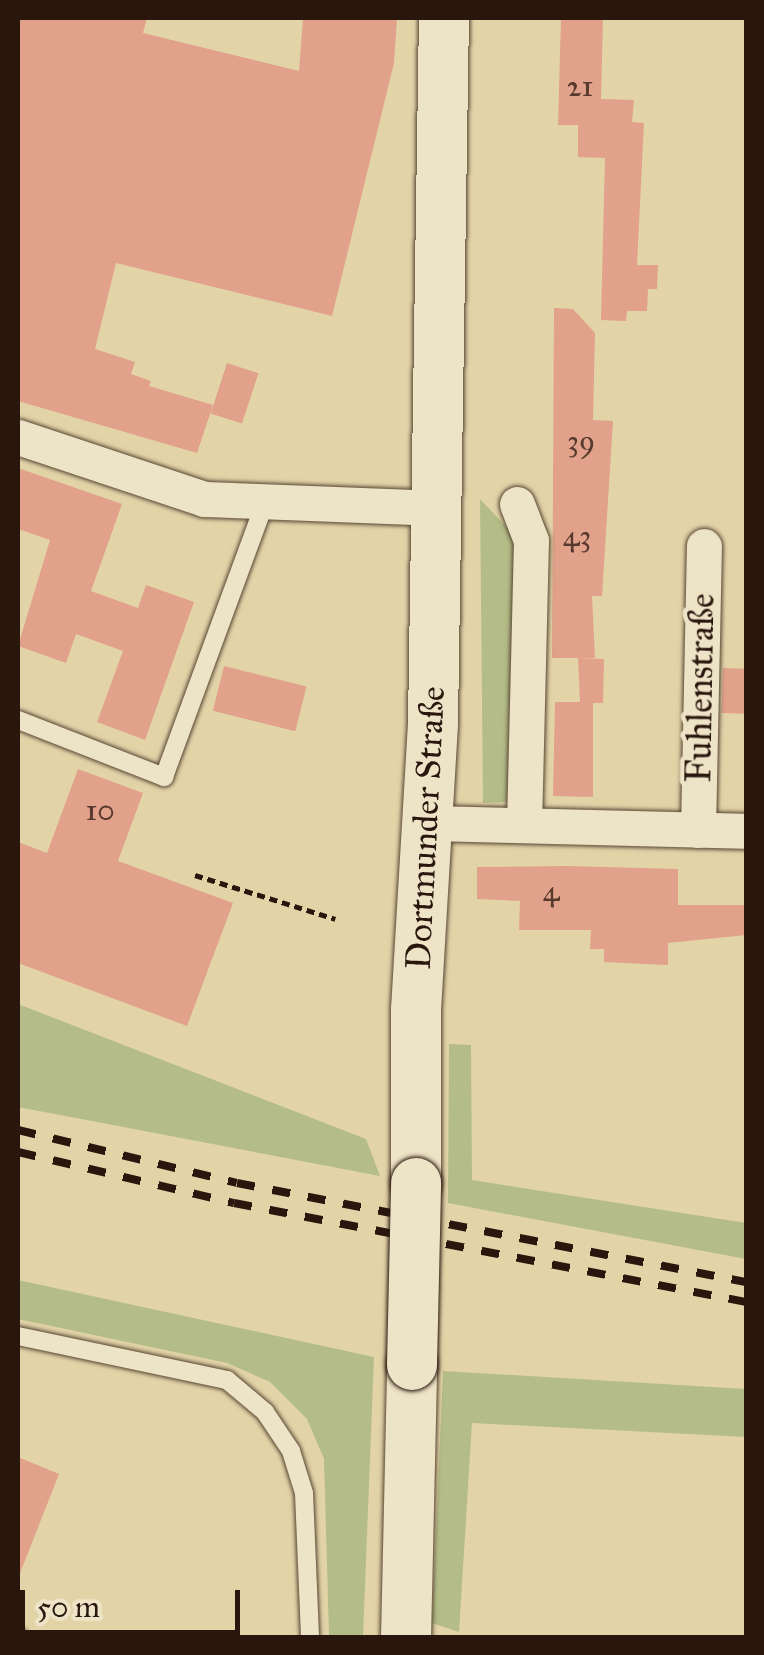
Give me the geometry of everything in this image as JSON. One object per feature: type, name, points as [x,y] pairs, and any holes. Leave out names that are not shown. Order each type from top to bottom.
[{"type":"main road","name":"Dortmunder Straße","points":[[406,1638],[416,1010],[429,823],[444,18]]},
{"type":"street","points":[[18,436],[204,500],[436,508]]},
{"type":"street","points":[[518,504],[530,540],[524,824]]},
{"type":"street","name":"Fuhlenstraße","points":[[698,830],[704,546]]},
{"type":"street","name":"Fuhlenstraße","points":[[429,823],[746,831]]},
{"type":"lane","points":[[18,720],[164,776],[264,505]]},
{"type":"lane","points":[[18,1336],[227,1380],[265,1412],[291,1451],[304,1493],[310,1638]]},
{"type":"path","points":[[196,876],[335,919]]},
{"type":"green space","points":[[480,499],[514,535],[507,802],[483,803]]},
{"type":"green space","points":[[18,1004],[366,1139],[380,1176],[18,1107]]},
{"type":"green space","points":[[449,1044],[471,1045],[472,1180],[746,1223],[746,1259],[448,1203]]},
{"type":"green space","points":[[18,1280],[374,1357],[363,1637],[329,1637],[324,1459],[307,1419],[270,1382],[227,1363],[18,1319]]},
{"type":"green space","points":[[443,1371],[746,1389],[746,1437],[472,1423],[459,1632],[432,1623]]},
{"type":"building","points":[[18,18],[147,18],[143,33],[299,71],[303,18],[397,18],[394,63],[332,316],[116,263],[95,349],[135,362],[131,374],[151,381],[149,386],[213,405],[197,453],[18,401]]},
{"type":"building","points":[[561,18],[603,18],[601,99],[634,100],[632,122],[644,123],[637,265],[658,265],[657,289],[648,289],[647,311],[627,311],[626,321],[601,320],[605,158],[578,157],[578,125],[558,125]]},
{"type":"building","points":[[554,308],[573,309],[595,333],[593,420],[613,421],[602,596],[592,596],[595,658],[552,658]]},
{"type":"building","points":[[227,363],[258,373],[242,424],[211,413]]},
{"type":"building","points":[[18,468],[122,504],[91,591],[138,608],[146,585],[194,602],[145,740],[97,722],[123,651],[76,634],[66,663],[18,646],[50,540],[18,529]]},
{"type":"building","points":[[578,658],[604,659],[603,703],[593,703],[593,797],[553,796],[555,702],[580,702]]},
{"type":"building","points":[[224,666],[306,687],[295,731],[213,711]]},
{"type":"building","points":[[723,668],[746,669],[744,714],[721,713]]},
{"type":"building","points":[[78,769],[143,793],[118,861],[233,903],[187,1026],[18,963],[18,842],[47,853]]},
{"type":"building","points":[[477,867],[678,869],[678,905],[746,905],[746,935],[668,943],[668,965],[604,962],[604,949],[590,949],[591,930],[519,930],[520,901],[477,899]]},
{"type":"building","points":[[18,1457],[59,1474],[19,1576],[18,1576]]},
{"type":"railway","points":[[18,1130],[237,1183],[746,1282]]},
{"type":"railway","points":[[18,1152],[234,1203],[746,1302]]}]
